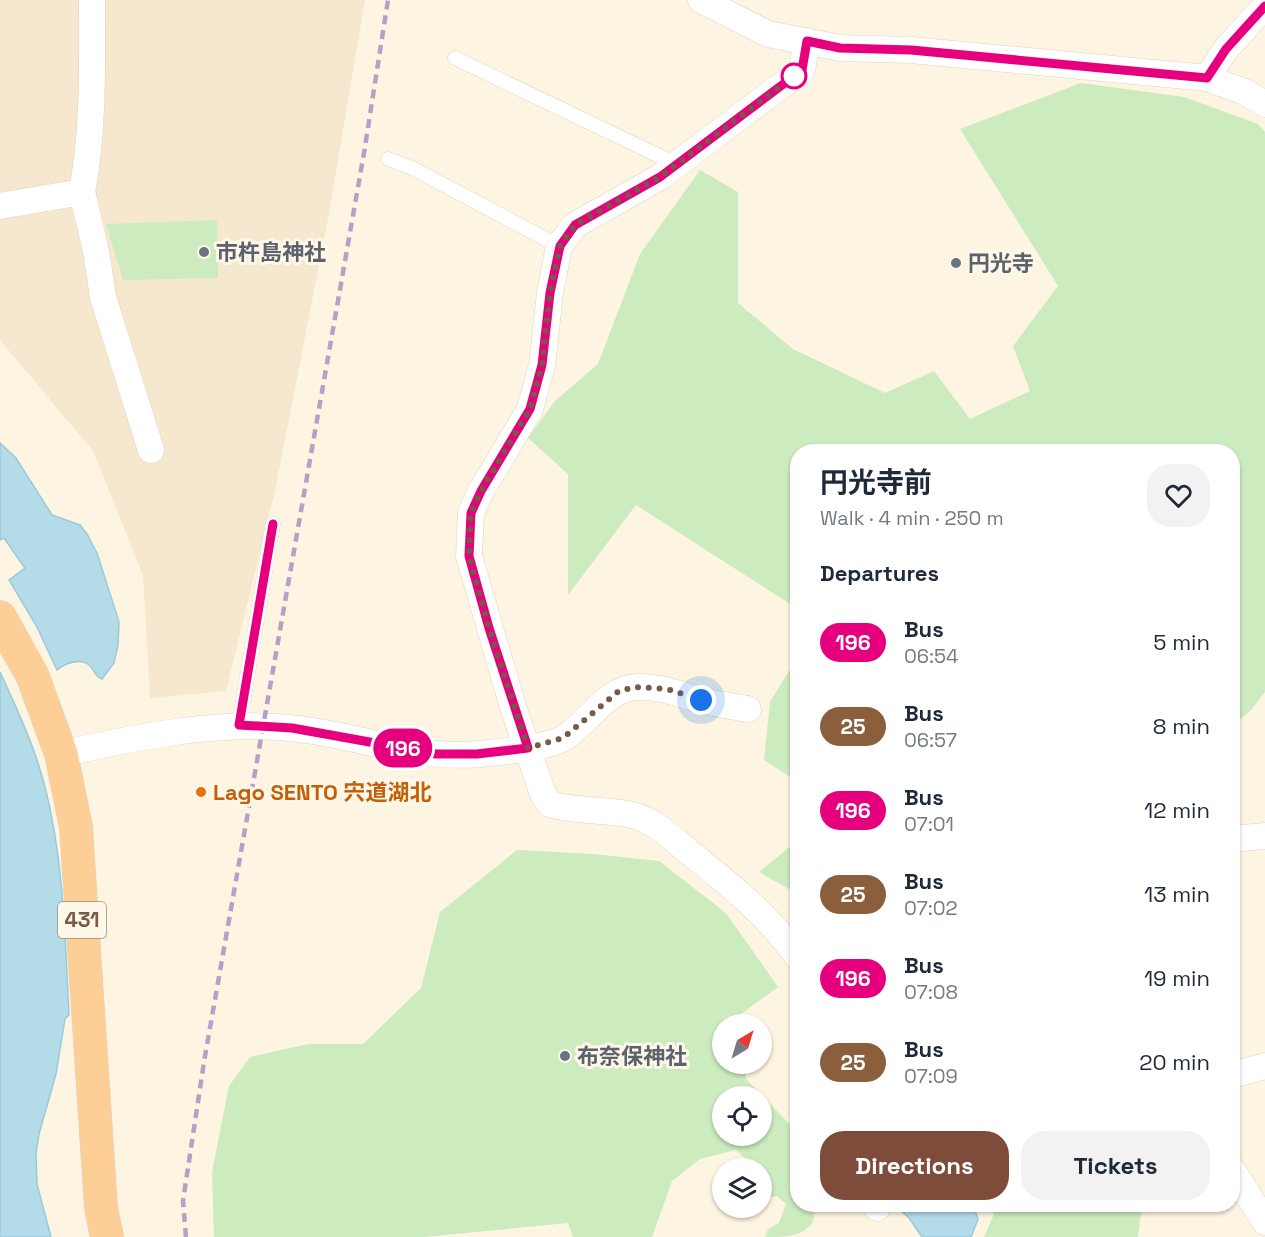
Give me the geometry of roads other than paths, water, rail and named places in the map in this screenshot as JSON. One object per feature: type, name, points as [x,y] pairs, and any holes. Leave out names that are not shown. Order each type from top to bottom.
[{"type":"highway","name":"431","points":[[0,617],[33,677],[61,754],[76,827],[101,1196],[107,1237]]},
{"type":"street","points":[[92,0],[92,106],[87,167],[82,192],[96,251],[103,297],[152,450]]},
{"type":"street","points":[[701,0],[768,34],[840,48],[911,50],[1207,78],[1245,92],[1265,104]]},
{"type":"street","points":[[1207,78],[1226,49],[1265,6]]},
{"type":"street","points":[[790,946],[754,905],[663,831],[632,815],[563,808],[550,804],[543,794],[489,628],[469,556],[471,513],[481,491],[530,409],[542,365],[550,293],[560,246],[575,225],[660,177],[802,70],[807,41]]},
{"type":"street","points":[[0,206],[82,192]]},
{"type":"street","points":[[61,754],[135,737],[239,725],[292,728],[436,754],[477,754],[528,748],[563,738],[619,691],[636,687],[667,689],[701,700],[748,709]]},
{"type":"street","points":[[1240,838],[1265,836]]},
{"type":"street","points":[[1240,1073],[1265,1066]]},
{"type":"street","points":[[1240,1182],[1265,1222]]},
{"type":"lane","points":[[455,58],[676,164]]},
{"type":"lane","points":[[388,159],[410,167],[560,246]]},
{"type":"lane","points":[[239,725],[273,524]]},
{"type":"water","points":[[0,443],[16,458],[52,515],[80,525],[97,553],[119,622],[114,663],[102,679],[89,665],[81,662],[68,663],[57,670],[37,627],[9,580],[25,568],[4,538],[0,540]]},
{"type":"water","points":[[0,672],[41,772],[56,843],[63,900],[69,1015],[65,1019],[56,1074],[36,1153],[37,1184],[51,1237],[0,1237]]},
{"type":"water","points":[[903,1212],[976,1212],[978,1219],[971,1237],[922,1237]]},
{"type":"railway","points":[[186,1237],[183,1201],[204,1062],[364,153],[388,0]]},
{"type":"place","name":"市杵島神社","points":[[204,252]]},
{"type":"place","name":"円光寺","points":[[956,263]]},
{"type":"place","name":"Lago SENTO 宍道湖北","points":[[201,792]]},
{"type":"place","name":"布奈保神社","points":[[565,1056]]}]
